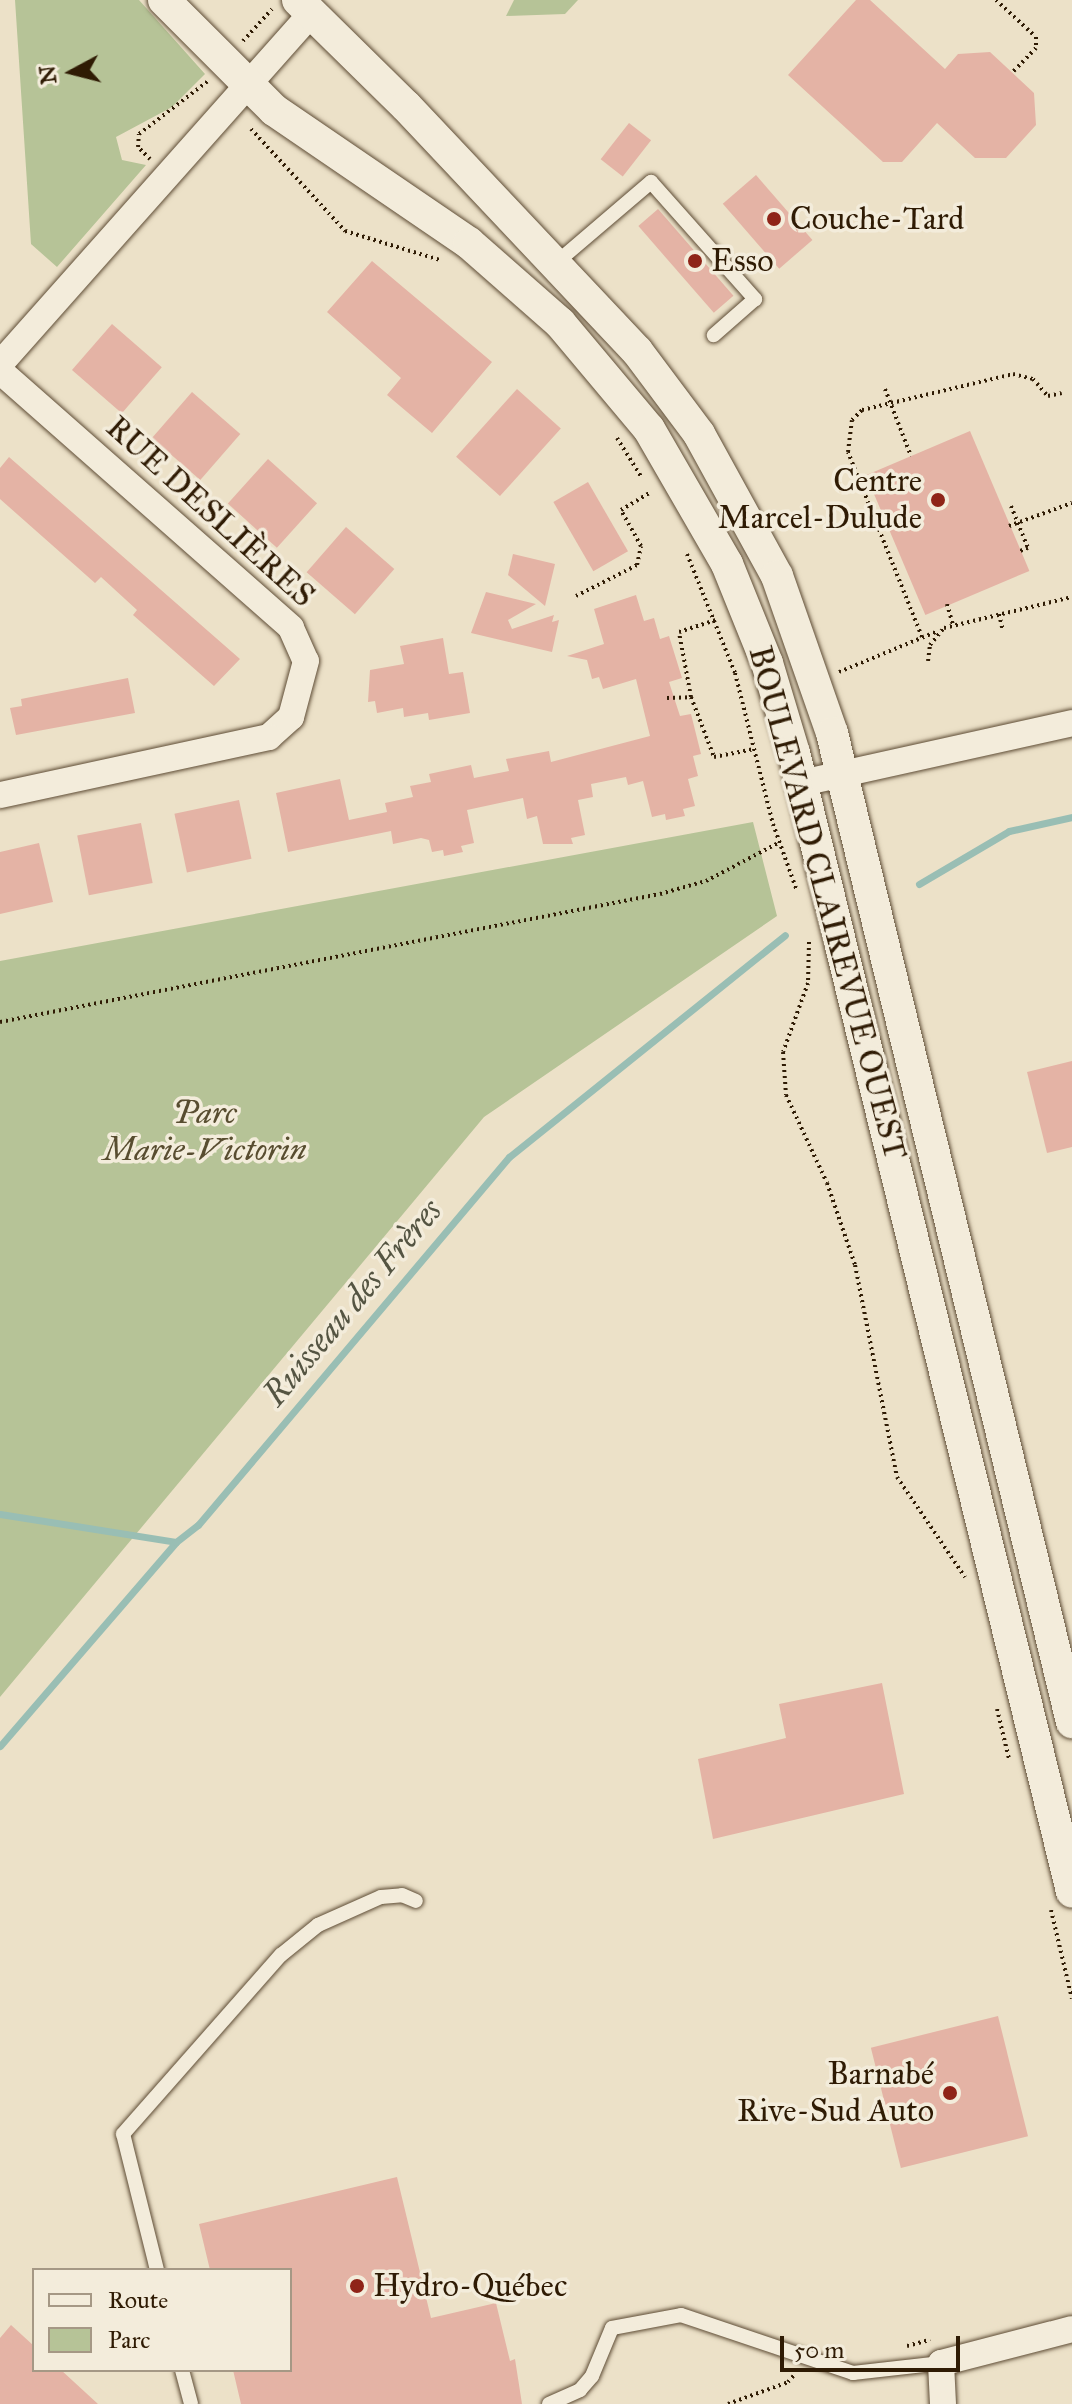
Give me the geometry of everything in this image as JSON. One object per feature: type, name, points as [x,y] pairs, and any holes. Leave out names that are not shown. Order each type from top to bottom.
[{"type":"street","name":"BOULEVARD CLAIREVUE OUEST","points":[[164,0],[246,84],[331,152],[494,262],[560,323],[624,395],[672,463],[727,564],[777,691],[802,783],[903,1198],[1060,1897]]},
{"type":"street","name":"BOULEVARD CLAIREVUE OUEST","points":[[296,5],[556,263],[660,380],[727,480],[777,576],[814,674],[842,774],[1072,1722]]},
{"type":"street","points":[[0,364],[246,84],[296,5]]},
{"type":"street","name":"RUE DESLIÈRES","points":[[0,371],[291,628],[306,661],[291,717],[269,737],[0,795]]},
{"type":"street","points":[[624,395],[660,380]]},
{"type":"street","points":[[802,783],[1072,723]]},
{"type":"street","points":[[903,1198],[942,1189]]},
{"type":"street","points":[[943,2404],[941,2363],[1072,2329]]},
{"type":"lane","points":[[556,263],[651,182],[755,299],[714,335]]},
{"type":"lane","points":[[156,2268],[123,2134],[281,1955],[318,1925],[381,1897],[402,1895],[416,1901]]},
{"type":"lane","points":[[549,2404],[580,2390],[592,2376],[612,2328],[681,2315],[853,2373],[941,2363]]},
{"type":"lane","points":[[183,2372],[191,2404]]},
{"type":"path","points":[[996,0],[1036,37],[1036,48],[1012,73]]},
{"type":"path","points":[[234,52],[296,5]]},
{"type":"path","points":[[168,172],[140,151],[139,134],[211,79]]},
{"type":"path","points":[[249,122],[264,149],[345,231],[444,262]]},
{"type":"path","points":[[922,637],[846,444],[857,414],[1013,374],[1033,379],[1048,396],[1062,393]]},
{"type":"path","points":[[885,389],[911,456]]},
{"type":"path","points":[[611,426],[657,500]]},
{"type":"path","points":[[576,596],[637,565],[641,546],[621,510],[651,492]]},
{"type":"path","points":[[1009,526],[1072,503]]},
{"type":"path","points":[[1011,506],[1028,548],[1020,551]]},
{"type":"path","name":"BOULEVARD CLAIREVUE OUEST","points":[[680,541],[717,620],[778,843],[801,904]]},
{"type":"path","points":[[833,674],[953,625],[1072,597]]},
{"type":"path","points":[[947,604],[953,625]]},
{"type":"path","points":[[999,614],[1003,631]]},
{"type":"path","points":[[717,620],[679,632],[691,697],[714,757],[754,749]]},
{"type":"path","points":[[928,661],[930,645],[944,628]]},
{"type":"path","points":[[667,698],[691,697]]},
{"type":"path","points":[[0,1022],[660,894],[706,881],[778,843]]},
{"type":"path","name":"BOULEVARD CLAIREVUE OUEST","points":[[808,934],[808,983],[783,1052],[786,1095],[827,1183],[855,1265],[897,1477],[967,1583]]},
{"type":"path","points":[[996,1700],[1010,1763]]},
{"type":"path","points":[[1060,1897],[1072,1999]]},
{"type":"path","points":[[728,2404],[788,2382],[795,2374]]},
{"type":"green space","points":[[15,0],[139,0],[205,74],[172,107],[116,137],[122,160],[146,165],[57,267],[31,244]]},
{"type":"green space","points":[[514,0],[578,0],[565,14],[506,16]]},
{"type":"green space","name":"Parc Marie-Victorin","points":[[753,822],[777,916],[484,1117],[0,1697],[0,961]]},
{"type":"building","points":[[856,0],[870,0],[945,69],[958,54],[990,52],[1034,93],[1036,125],[1006,158],[975,158],[937,123],[902,162],[883,162],[788,75]]},
{"type":"building","points":[[629,123],[651,140],[623,176],[601,159]]},
{"type":"building","points":[[756,175],[812,240],[779,269],[723,204]]},
{"type":"building","points":[[658,209],[733,296],[714,313],[638,226]]},
{"type":"building","points":[[372,261],[492,362],[432,433],[387,395],[401,378],[327,312]]},
{"type":"building","points":[[112,324],[162,367],[122,413],[72,370]]},
{"type":"building","points":[[517,389],[561,428],[500,496],[456,457]]},
{"type":"building","points":[[192,392],[240,434],[200,480],[152,438]]},
{"type":"building","name":"Centre Marcel-Dulude","points":[[970,431],[1029,571],[925,615],[866,475]]},
{"type":"building","points":[[9,457],[240,659],[214,686],[133,615],[137,610],[101,577],[95,583],[0,499],[0,468]]},
{"type":"building","points":[[268,459],[317,503],[277,548],[228,504]]},
{"type":"building","points":[[588,482],[628,551],[593,571],[553,502]]},
{"type":"building","points":[[346,527],[394,569],[355,614],[307,572]]},
{"type":"building","points":[[513,554],[555,564],[545,606],[508,575]]},
{"type":"building","points":[[486,592],[536,604],[508,620],[512,629],[554,615],[552,622],[559,620],[552,652],[471,633]]},
{"type":"building","points":[[636,595],[644,621],[654,618],[660,639],[669,636],[682,678],[669,682],[680,716],[691,714],[701,754],[693,756],[698,776],[688,779],[695,806],[683,809],[685,816],[666,820],[665,814],[652,817],[643,781],[628,785],[626,777],[591,784],[593,797],[578,800],[585,835],[571,838],[573,844],[543,844],[537,816],[527,819],[523,798],[467,810],[474,843],[461,846],[463,852],[444,856],[443,850],[432,852],[429,840],[421,838],[393,844],[391,831],[288,852],[276,793],[340,779],[349,820],[387,812],[385,803],[413,797],[410,786],[431,782],[429,774],[471,765],[474,778],[509,771],[506,759],[549,751],[551,762],[650,736],[636,679],[603,689],[599,677],[592,679],[587,660],[567,656],[604,644],[594,609]]},
{"type":"building","points":[[443,638],[449,674],[463,672],[470,713],[429,720],[428,713],[404,717],[403,708],[377,713],[375,701],[368,702],[370,670],[404,664],[400,646]]},
{"type":"building","points":[[128,678],[135,713],[16,735],[10,708],[22,706],[21,699]]},
{"type":"building","points":[[239,800],[251,859],[187,872],[174,814]]},
{"type":"building","points":[[141,823],[153,883],[89,895],[77,835]]},
{"type":"building","points":[[39,843],[53,902],[0,914],[0,852]]},
{"type":"building","points":[[1072,1061],[1072,1147],[1047,1153],[1027,1072]]},
{"type":"building","points":[[882,1683],[904,1794],[713,1839],[698,1759],[786,1738],[779,1704]]},
{"type":"building","name":"Barnabé Rive-Sud Auto","points":[[998,2016],[1028,2136],[901,2168],[871,2048]]},
{"type":"building","name":"Hydro-Québec","points":[[397,2177],[431,2318],[496,2303],[510,2361],[515,2359],[522,2404],[241,2404],[233,2372],[292,2372],[292,2268],[210,2268],[199,2224]]},
{"type":"building","points":[[11,2325],[32,2344],[32,2372],[63,2372],[98,2404],[0,2404],[0,2338]]},
{"type":"waterway","name":"Ruisseau des Frères","points":[[919,884],[1009,831],[1072,817]]},
{"type":"waterway","name":"Ruisseau des Frères","points":[[0,1746],[176,1542],[198,1525],[509,1157],[785,935]]},
{"type":"waterway","points":[[0,1514],[176,1542]]},
{"type":"place","name":"Couche-Tard","points":[[774,219]]},
{"type":"place","name":"Esso","points":[[695,261]]},
{"type":"place","name":"Centre Marcel-Dulude","points":[[938,500]]},
{"type":"place","name":"Barnabé Rive-Sud Auto","points":[[950,2093]]},
{"type":"place","name":"Hydro-Québec","points":[[357,2286]]}]
